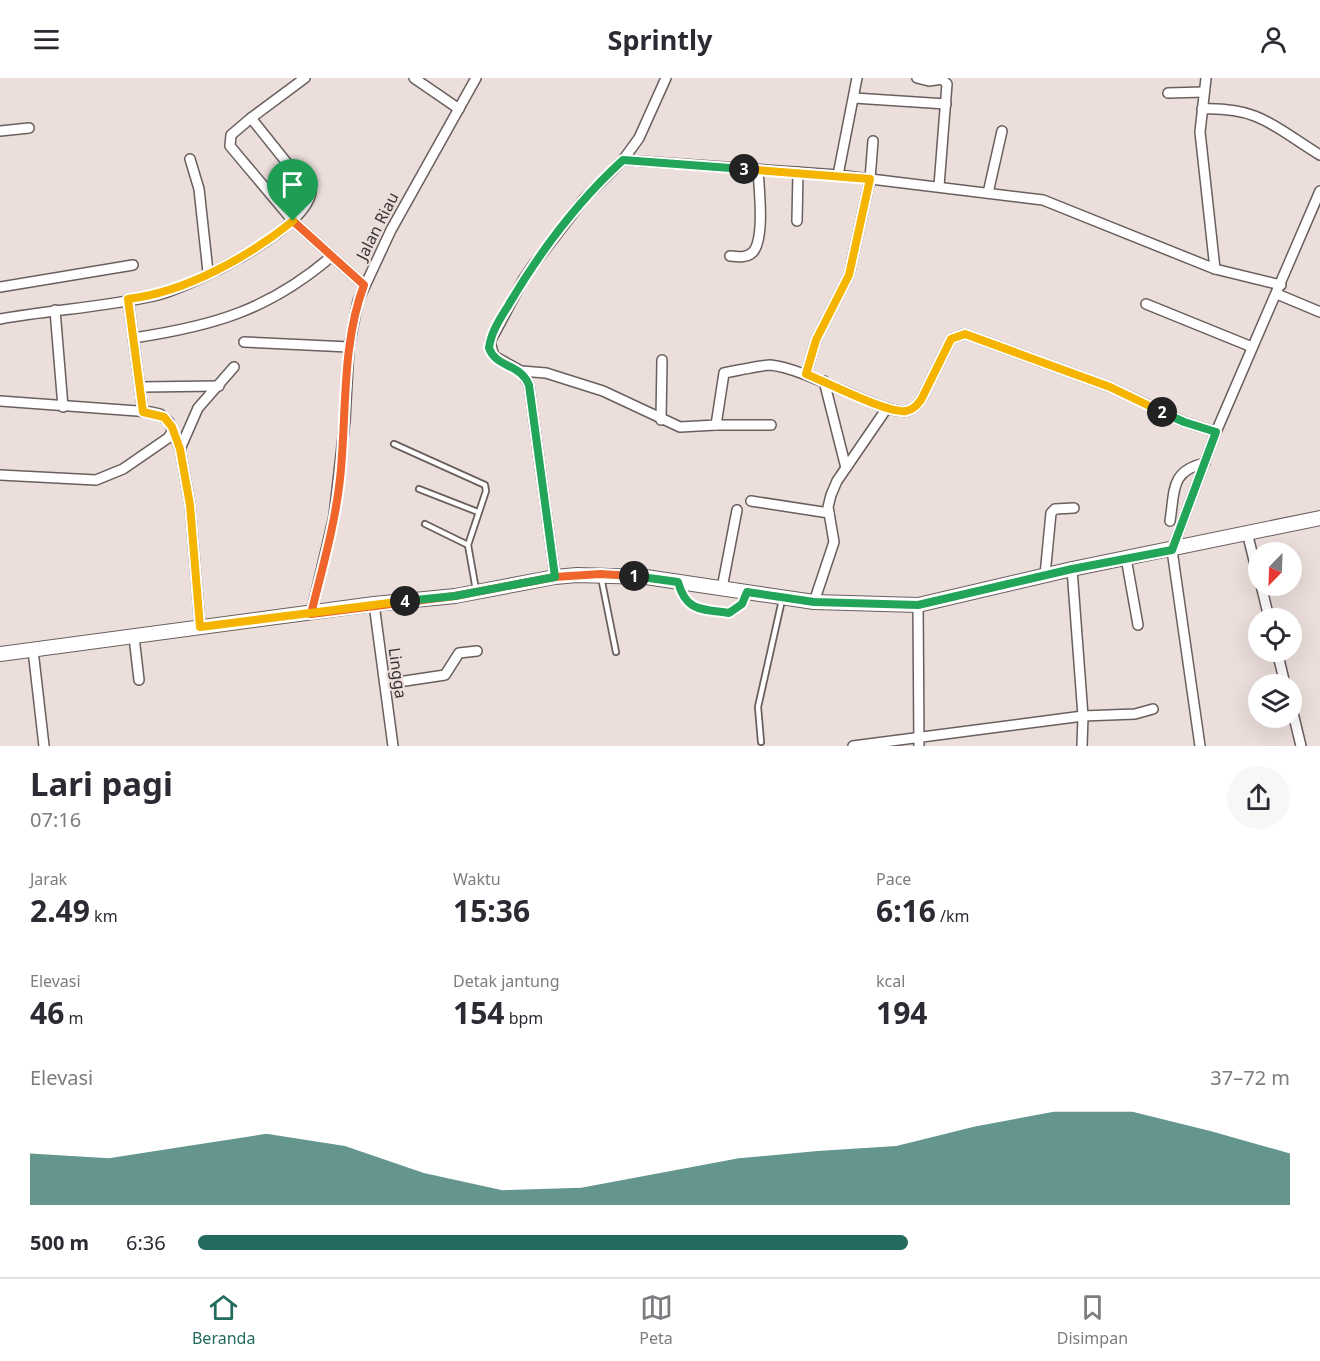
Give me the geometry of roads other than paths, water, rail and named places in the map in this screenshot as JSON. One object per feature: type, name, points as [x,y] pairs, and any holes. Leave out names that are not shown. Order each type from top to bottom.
[{"type":"main road","points":[[0,654],[374,604],[476,593],[555,577],[600,574],[678,582],[814,602],[918,605],[1072,569],[1320,518]]},
{"type":"street","points":[[304,78],[251,117],[231,135],[229,144],[293,221],[364,285]]},
{"type":"street","points":[[414,78],[459,110]]},
{"type":"street","name":"Jalan Riau","points":[[311,614],[334,516],[339,482],[349,347],[355,313],[364,285],[391,230],[476,78]]},
{"type":"street","points":[[666,78],[650,117],[623,160],[584,199],[539,257],[491,335],[491,353],[521,371],[546,373],[603,391],[661,420],[685,428],[716,425],[771,425]]},
{"type":"street","points":[[838,175],[857,78]]},
{"type":"street","points":[[917,78],[946,81],[939,186]]},
{"type":"street","points":[[1206,78],[1202,109],[1203,169],[1215,269]]},
{"type":"street","points":[[1168,93],[1204,92]]},
{"type":"street","points":[[854,98],[946,104]]},
{"type":"street","points":[[1202,109],[1227,110],[1263,117],[1320,155]]},
{"type":"street","points":[[0,319],[162,293],[268,241],[293,221],[310,197],[311,191],[251,117]]},
{"type":"street","points":[[0,131],[28,128]]},
{"type":"street","points":[[988,193],[1002,131]]},
{"type":"street","points":[[806,374],[816,340],[849,275],[870,179],[873,141]]},
{"type":"street","points":[[190,159],[199,189],[208,272]]},
{"type":"street","points":[[623,160],[838,175],[939,186],[1060,205],[1215,269],[1279,289],[1320,312]]},
{"type":"street","points":[[730,256],[746,256],[752,253],[757,244],[760,207],[758,170]]},
{"type":"street","points":[[797,221],[798,172]]},
{"type":"street","points":[[1200,746],[1172,550],[1216,432],[1320,191]]},
{"type":"street","points":[[133,338],[188,329],[239,314],[288,291],[332,256]]},
{"type":"street","points":[[0,287],[133,265]]},
{"type":"street","points":[[128,299],[143,412]]},
{"type":"street","points":[[1146,304],[1252,347]]},
{"type":"street","points":[[56,309],[63,407]]},
{"type":"street","points":[[716,425],[722,376],[725,372],[770,365],[806,374],[886,408],[903,411],[914,408],[921,400],[951,339],[965,334],[1110,387],[1184,422],[1216,432]]},
{"type":"street","points":[[244,342],[349,347]]},
{"type":"street","points":[[661,420],[662,360]]},
{"type":"street","points":[[180,449],[198,408],[234,367]]},
{"type":"street","points":[[521,371],[530,392],[555,577]]},
{"type":"street","points":[[824,381],[846,468]]},
{"type":"street","points":[[141,387],[219,386]]},
{"type":"street","points":[[0,401],[143,412],[164,417],[172,427],[180,449],[189,499],[200,627]]},
{"type":"street","points":[[814,602],[833,548],[834,531],[829,513],[834,488],[886,408]]},
{"type":"street","points":[[0,475],[96,480],[123,469],[168,438],[172,432]]},
{"type":"street","points":[[1170,520],[1180,474],[1188,467],[1205,463]]},
{"type":"street","points":[[751,501],[829,513]]},
{"type":"street","points":[[1045,575],[1051,513],[1055,509],[1074,508]]},
{"type":"street","points":[[722,588],[737,510]]},
{"type":"street","points":[[1247,532],[1249,542]]},
{"type":"street","points":[[1126,558],[1138,624]]},
{"type":"street","points":[[1072,569],[1083,716],[1080,745]]},
{"type":"street","name":"Lingga","points":[[374,604],[393,746]]},
{"type":"street","points":[[918,605],[919,742]]},
{"type":"street","points":[[134,637],[140,680]]},
{"type":"street","points":[[33,650],[44,746]]},
{"type":"street","points":[[385,684],[445,675],[459,653],[477,651]]},
{"type":"street","points":[[853,746],[919,742],[1083,716],[1135,714],[1153,709]]},
{"type":"street","points":[[1297,728],[1301,746]]},
{"type":"lane","points":[[394,444],[484,484],[486,491],[468,545],[476,593]]},
{"type":"lane","points":[[419,489],[478,512]]},
{"type":"lane","points":[[425,524],[468,545]]},
{"type":"lane","points":[[600,574],[616,652]]},
{"type":"lane","points":[[678,582],[684,600],[691,606],[719,612],[729,613],[737,609],[747,592]]},
{"type":"lane","points":[[760,742],[758,708],[782,597]]}]
